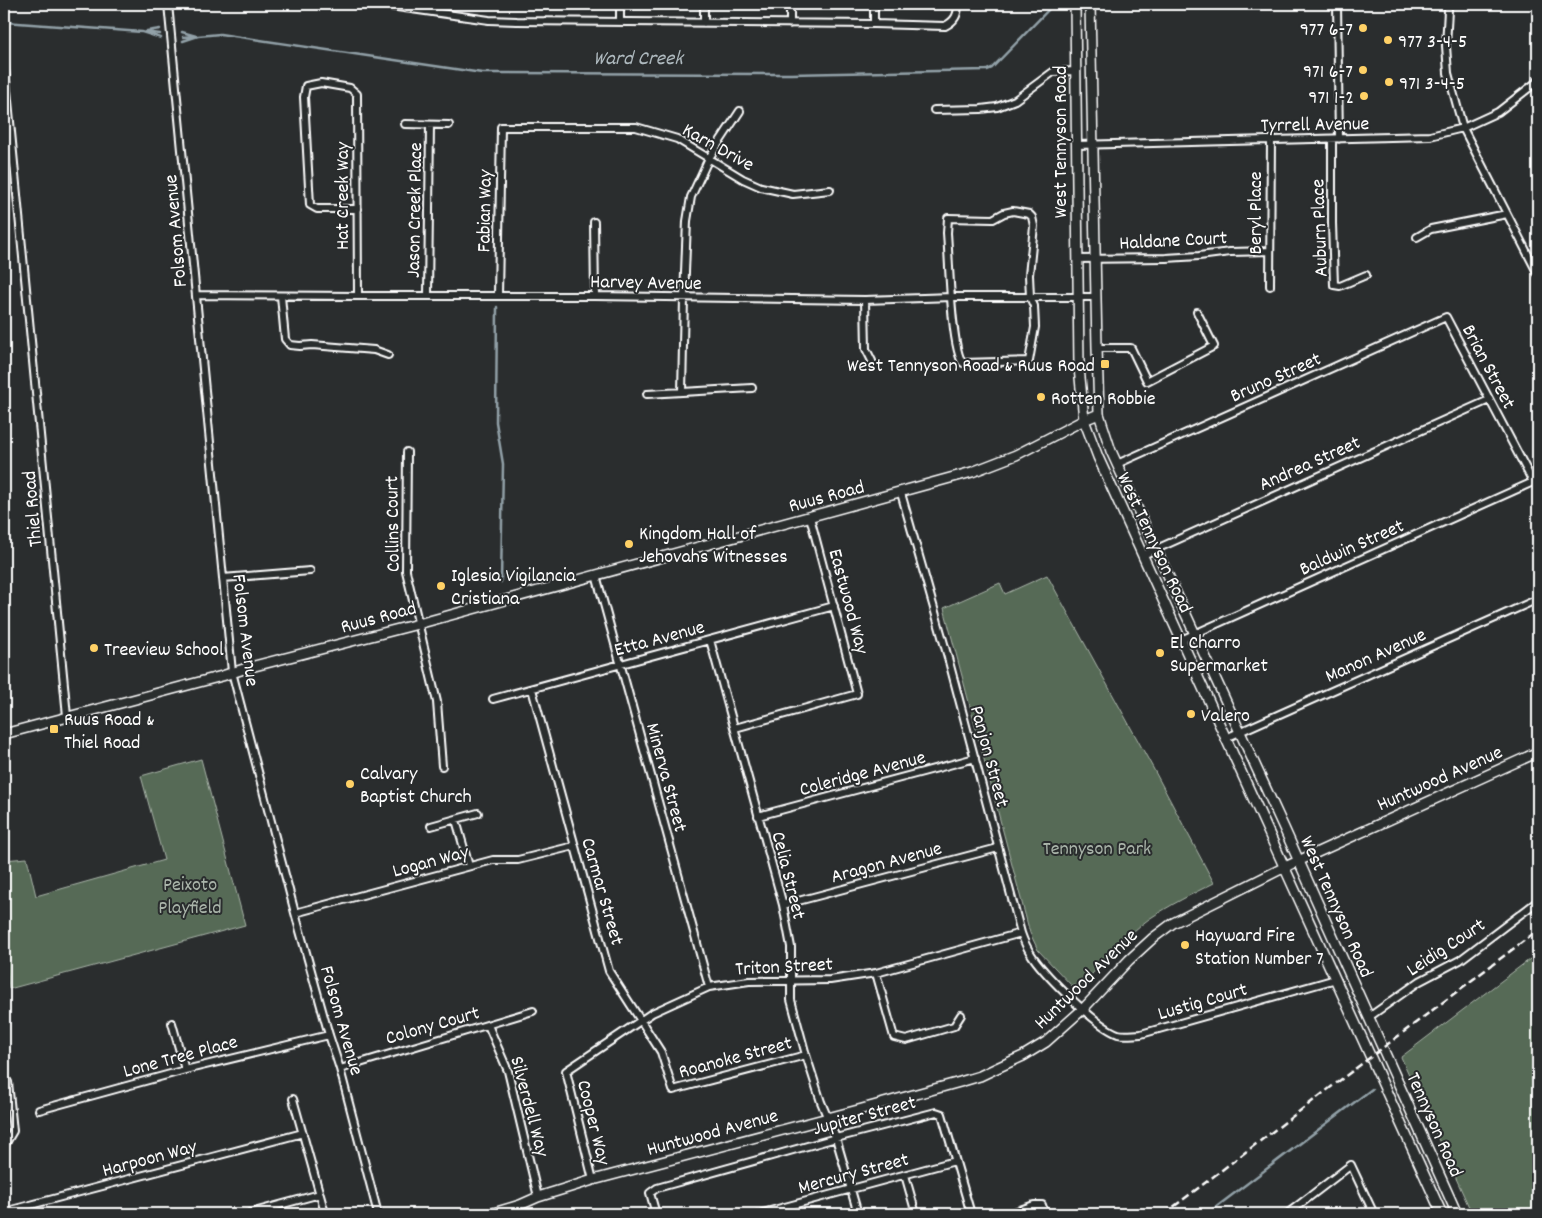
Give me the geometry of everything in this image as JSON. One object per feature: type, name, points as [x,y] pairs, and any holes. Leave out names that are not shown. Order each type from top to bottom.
[{"type":"main road","name":"West Tennyson Road","points":[[1074,4],[1077,259],[1080,378],[1084,420],[1098,457],[1142,555],[1371,1057]]},
{"type":"main road","name":"West Tennyson Road","points":[[1090,4],[1096,259],[1096,348],[1099,414],[1111,451],[1383,1048]]},
{"type":"main road","name":"Ruus Road","points":[[4,734],[901,493],[972,472],[1013,456],[1099,414]]},
{"type":"main road","name":"Huntwood Avenue","points":[[490,1214],[521,1210],[538,1197],[593,1180],[828,1119],[980,1076],[1031,1052],[1046,1042],[1083,1009],[1129,960],[1153,938],[1174,923],[1285,867],[1538,752]]},
{"type":"main road","name":"Tennyson Road","points":[[1383,1048],[1458,1214]]},
{"type":"main road","name":"Tennyson Road","points":[[1371,1057],[1442,1214]]},
{"type":"street","name":"Folsom Avenue","points":[[168,4],[232,672],[295,913],[340,1068],[378,1214]]},
{"type":"street","points":[[376,4],[489,20],[945,26],[953,22],[958,12],[958,4]]},
{"type":"street","points":[[620,4],[620,22]]},
{"type":"street","points":[[704,4],[704,23]]},
{"type":"street","points":[[790,4],[790,24]]},
{"type":"street","points":[[874,4],[874,24]]},
{"type":"street","points":[[1336,139],[1338,4]]},
{"type":"street","points":[[1448,10],[1446,46],[1448,73],[1463,128],[1538,274]]},
{"type":"street","name":"Thiel Road","points":[[4,59],[67,716]]},
{"type":"street","points":[[934,110],[996,107],[1015,100],[1052,72],[1076,71]]},
{"type":"street","name":"Tyrrell Avenue","points":[[1076,145],[1430,136],[1463,128],[1498,112],[1538,81]]},
{"type":"street","name":"Hat Creek Way","points":[[358,209],[317,209],[310,205],[304,97],[306,86],[320,83],[350,88],[357,94],[358,209],[358,296]]},
{"type":"street","points":[[682,392],[687,222],[691,197],[709,158],[740,111]]},
{"type":"street","name":"Jason Creek Place","points":[[405,124],[449,125]]},
{"type":"street","name":"Jason Creek Place","points":[[428,296],[430,125]]},
{"type":"street","name":"Karn Drive","points":[[501,127],[636,127],[678,139],[743,179],[761,187],[793,194],[830,190]]},
{"type":"street","name":"Fabian Way","points":[[498,295],[501,127]]},
{"type":"street","name":"Auburn Place","points":[[1336,139],[1332,223],[1334,285],[1340,286],[1366,275]]},
{"type":"street","name":"Beryl Place","points":[[1270,286],[1271,140]]},
{"type":"street","points":[[1012,211],[1029,214],[1034,226],[1028,275],[1030,297],[1034,306],[1035,327],[1030,361],[963,362],[959,359],[952,297],[947,233],[948,218],[993,219],[1012,211]]},
{"type":"street","points":[[1417,237],[1431,228],[1506,214]]},
{"type":"street","points":[[594,222],[595,296]]},
{"type":"street","name":"Haldane Court","points":[[1077,259],[1199,256],[1230,252],[1270,251]]},
{"type":"street","name":"Harvey Avenue","points":[[196,295],[498,295],[865,300],[952,297],[1096,298]]},
{"type":"street","points":[[281,296],[285,339],[290,344],[374,350],[388,355]]},
{"type":"street","points":[[865,300],[866,349],[872,362]]},
{"type":"street","points":[[1096,348],[1131,348],[1147,381],[1214,346],[1197,312]]},
{"type":"street","name":"Brian Street","points":[[1446,317],[1533,482]]},
{"type":"street","name":"Bruno Street","points":[[1117,464],[1446,317]]},
{"type":"street","points":[[647,394],[752,388]]},
{"type":"street","name":"Andrea Street","points":[[1142,555],[1489,400]]},
{"type":"street","name":"Collins Court","points":[[407,452],[406,571],[437,702],[442,766]]},
{"type":"street","name":"Baldwin Street","points":[[1181,640],[1533,482]]},
{"type":"street","name":"Panjon Street","points":[[901,493],[940,630],[1021,934],[1026,948],[1034,960],[1083,1009]]},
{"type":"street","name":"Eastwood Way","points":[[735,728],[857,694],[810,517]]},
{"type":"street","points":[[223,578],[310,571]]},
{"type":"street","name":"Minerva Street","points":[[596,575],[709,987]]},
{"type":"street","name":"Manon Avenue","points":[[1226,738],[1538,599]]},
{"type":"street","name":"Etta Avenue","points":[[493,699],[834,606]]},
{"type":"street","name":"Celia Street","points":[[710,640],[783,905],[791,947],[791,1000],[806,1055],[836,1138],[858,1214]]},
{"type":"street","name":"Carmar Street","points":[[532,689],[610,971],[661,1052],[673,1090]]},
{"type":"street","name":"Coleridge Avenue","points":[[758,816],[974,758]]},
{"type":"street","points":[[431,826],[478,813]]},
{"type":"street","points":[[456,820],[469,866]]},
{"type":"street","name":"Logan Way","points":[[295,913],[493,860],[518,860],[574,846]]},
{"type":"street","name":"Aragon Avenue","points":[[783,905],[998,848]]},
{"type":"street","name":"Leidig Court","points":[[1369,1017],[1420,981],[1460,960],[1538,901]]},
{"type":"street","name":"Triton Street","points":[[566,1071],[652,1013],[709,987],[749,981],[830,980],[876,973],[1021,934]]},
{"type":"street","points":[[876,973],[894,1037],[906,1040],[954,1026],[961,1015]]},
{"type":"street","name":"Lustig Court","points":[[1083,1009],[1098,1022],[1119,1034],[1141,1034],[1336,979]]},
{"type":"street","name":"Colony Court","points":[[340,1068],[533,1011]]},
{"type":"street","points":[[172,1023],[185,1070]]},
{"type":"street","name":"Silverdell Way","points":[[488,1025],[508,1070],[538,1197]]},
{"type":"street","name":"Lone Tree Place","points":[[39,1110],[185,1070],[329,1035]]},
{"type":"street","name":"Roanoke Street","points":[[673,1090],[806,1055]]},
{"type":"street","name":"Cooper Way","points":[[566,1071],[593,1180]]},
{"type":"street","points":[[4,1078],[8,1082],[14,1131],[6,1143],[4,1143]]},
{"type":"street","points":[[293,1099],[325,1213]]},
{"type":"street","name":"Jupiter Street","points":[[656,1214],[650,1193],[656,1188],[936,1112],[942,1114],[955,1161]]},
{"type":"street","name":"Harpoon Way","points":[[4,1212],[22,1211],[303,1133]]},
{"type":"street","points":[[955,1161],[971,1214]]},
{"type":"street","name":"Mercury Street","points":[[759,1214],[955,1161]]},
{"type":"street","points":[[1287,1214],[1351,1165],[1374,1214]]},
{"type":"street","points":[[905,1175],[916,1214]]},
{"type":"street","points":[[247,1214],[320,1194]]},
{"type":"street","points":[[1009,1214],[1034,1205],[1042,1205],[1046,1214]]},
{"type":"green space","name":"Tennyson Park","points":[[1047,575],[1214,883],[1149,919],[1122,942],[1082,985],[1072,986],[1038,950],[1030,933],[944,608],[1000,583],[1005,594]]},
{"type":"green space","name":"Peixoto Playfield","points":[[201,759],[245,925],[9,989],[4,930],[4,860],[27,858],[36,896],[164,860],[141,776]]},
{"type":"green space","points":[[1538,953],[1538,1213],[1478,1211],[1469,1207],[1401,1057]]},
{"type":"waterway","name":"Ward Creek","points":[[183,41],[198,36],[220,34],[482,73],[791,74],[987,70],[992,68],[1054,4]]},
{"type":"waterway","name":"Ward Creek","points":[[4,22],[142,32],[161,38]]},
{"type":"waterway","name":"Ward Creek","points":[[147,31],[160,29]]},
{"type":"waterway","name":"Ward Creek","points":[[146,32],[160,34]]},
{"type":"waterway","name":"Ward Creek","points":[[182,32],[196,36]]},
{"type":"waterway","name":"Ward Creek","points":[[183,37],[194,36]]},
{"type":"waterway","points":[[497,307],[496,422],[503,464],[501,582]]},
{"type":"waterway","points":[[1207,1214],[1372,1089]]},
{"type":"railway","points":[[1164,1214],[1538,930]]},
{"type":"place","name":"977 6-7","points":[[1363,28]]},
{"type":"place","name":"977 3-4-5","points":[[1388,40]]},
{"type":"place","name":"971 6-7","points":[[1363,70]]},
{"type":"place","name":"971 3-4-5","points":[[1389,82]]},
{"type":"place","name":"971 1-2","points":[[1364,96]]},
{"type":"place","name":"West Tennyson Road & Ruus Road","points":[[1105,364]]},
{"type":"place","name":"Rotten Robbie","points":[[1041,397]]},
{"type":"place","name":"Kingdom Hall of Jehovahs Witnesses","points":[[629,544]]},
{"type":"place","name":"Iglesia Vigilancia Cristiana","points":[[441,586]]},
{"type":"place","name":"Treeview School","points":[[94,648]]},
{"type":"place","name":"El Charro Supermarket","points":[[1160,653]]},
{"type":"place","name":"Valero","points":[[1191,714]]},
{"type":"place","name":"Ruus Road & Thiel Road","points":[[54,729]]},
{"type":"place","name":"Calvary Baptist Church","points":[[350,784]]},
{"type":"place","name":"Hayward Fire Station Number 7","points":[[1185,945]]}]
